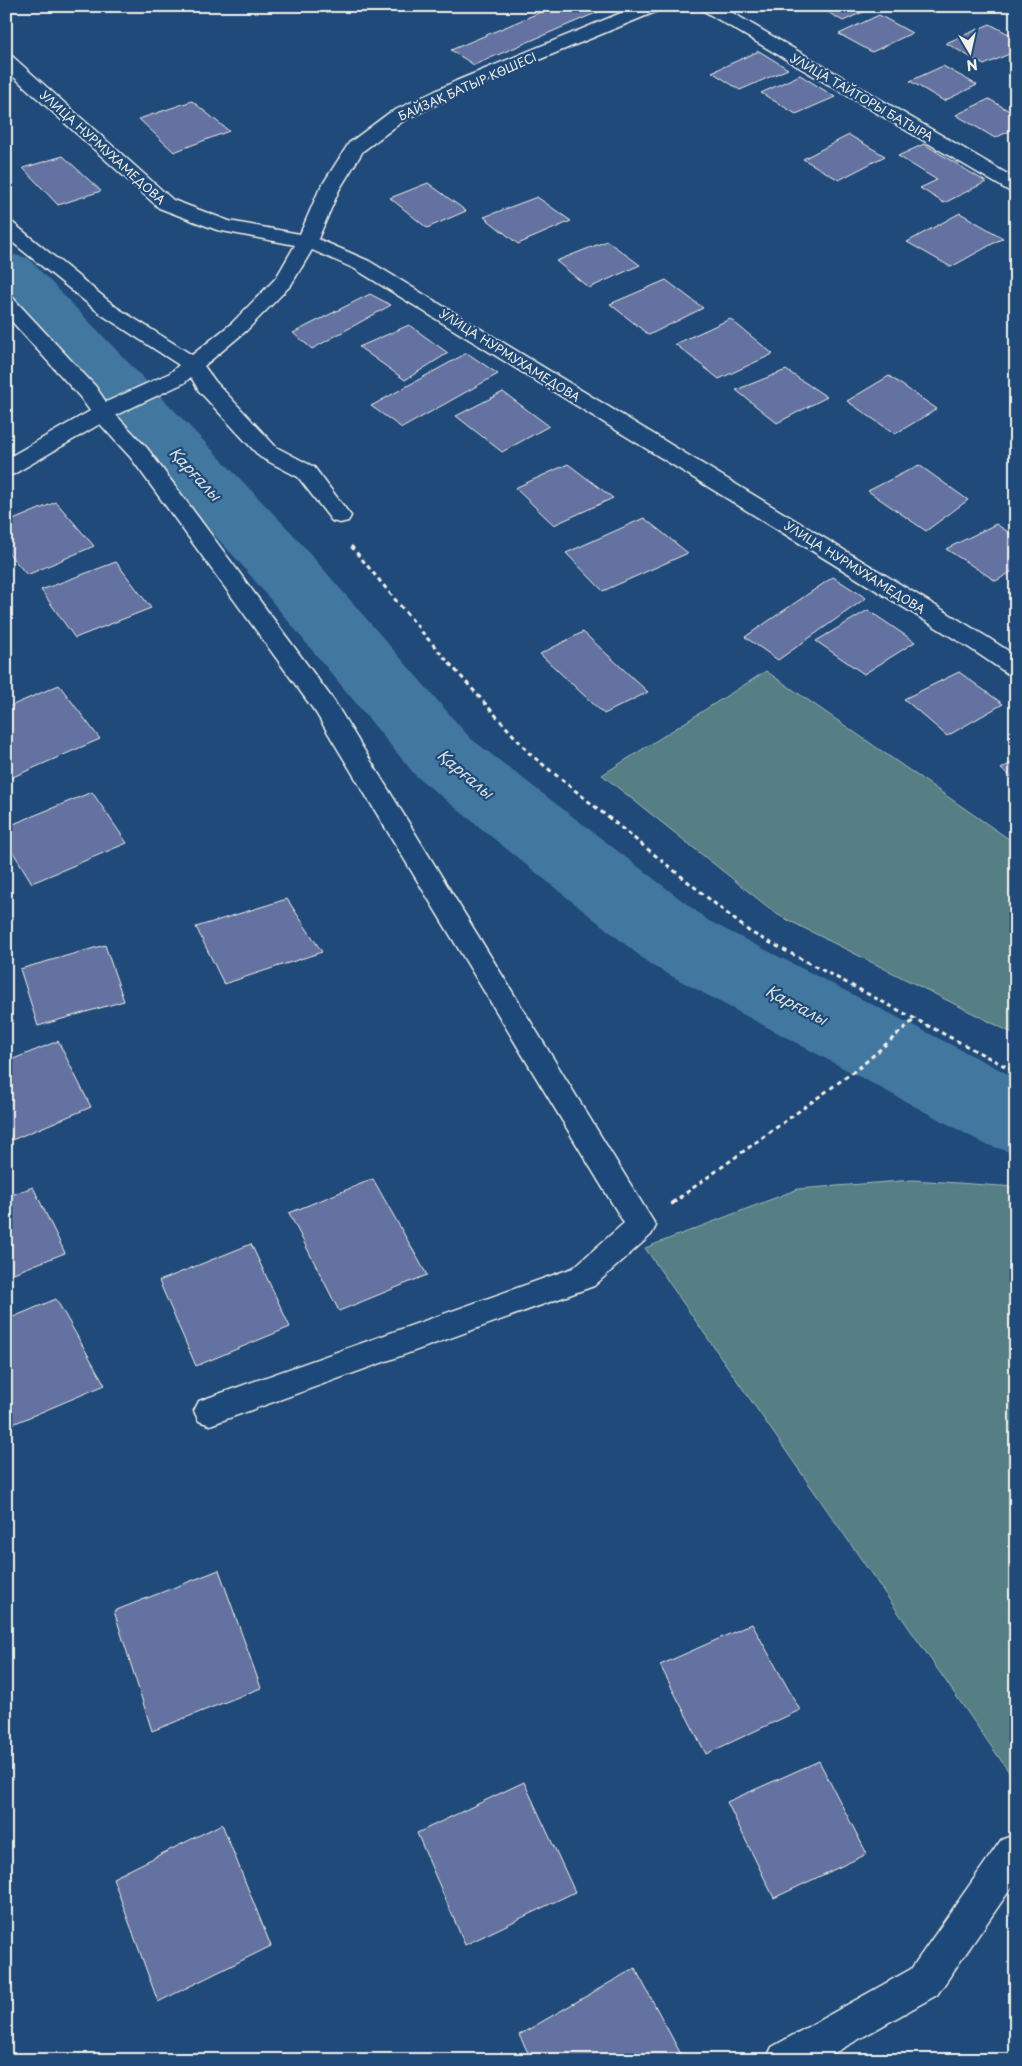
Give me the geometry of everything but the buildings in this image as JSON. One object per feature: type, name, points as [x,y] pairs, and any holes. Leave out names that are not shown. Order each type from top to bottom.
[{"type":"street","name":"БАЙЗАҚ БАТЫР КӨШЕСІ","points":[[6,469],[108,410],[185,372],[239,327],[284,280],[307,241],[328,190],[356,147],[396,117],[462,85],[654,6]]},
{"type":"street","name":"УЛИЦА ТАЙТОРЫ БАТЫРА","points":[[708,6],[1016,187]]},
{"type":"street","name":"УЛИЦА НУРМУХАМЕДОВА","points":[[6,60],[166,204],[224,226],[307,241],[362,265],[971,638],[1016,668]]},
{"type":"street","points":[[6,227],[185,372],[207,386],[268,452],[306,472],[340,516]]},
{"type":"street","points":[[6,302],[88,392],[108,410],[325,707],[641,1226],[583,1277],[210,1411]]},
{"type":"street","points":[[785,2060],[924,1982],[1014,1853]]},
{"type":"path","points":[[340,516],[342,535],[427,638],[530,754],[750,932],[1016,1072]]},
{"type":"path","points":[[641,1226],[860,1067],[916,1018]]},
{"type":"green space","points":[[766,671],[1016,844],[1016,1035],[778,915],[602,775]]},
{"type":"green space","points":[[913,1180],[1016,1187],[1016,1782],[645,1248],[798,1189]]},
{"type":"waterway","name":"Қарғалы","points":[[6,271],[266,548],[443,757],[680,943],[1016,1119]]}]
